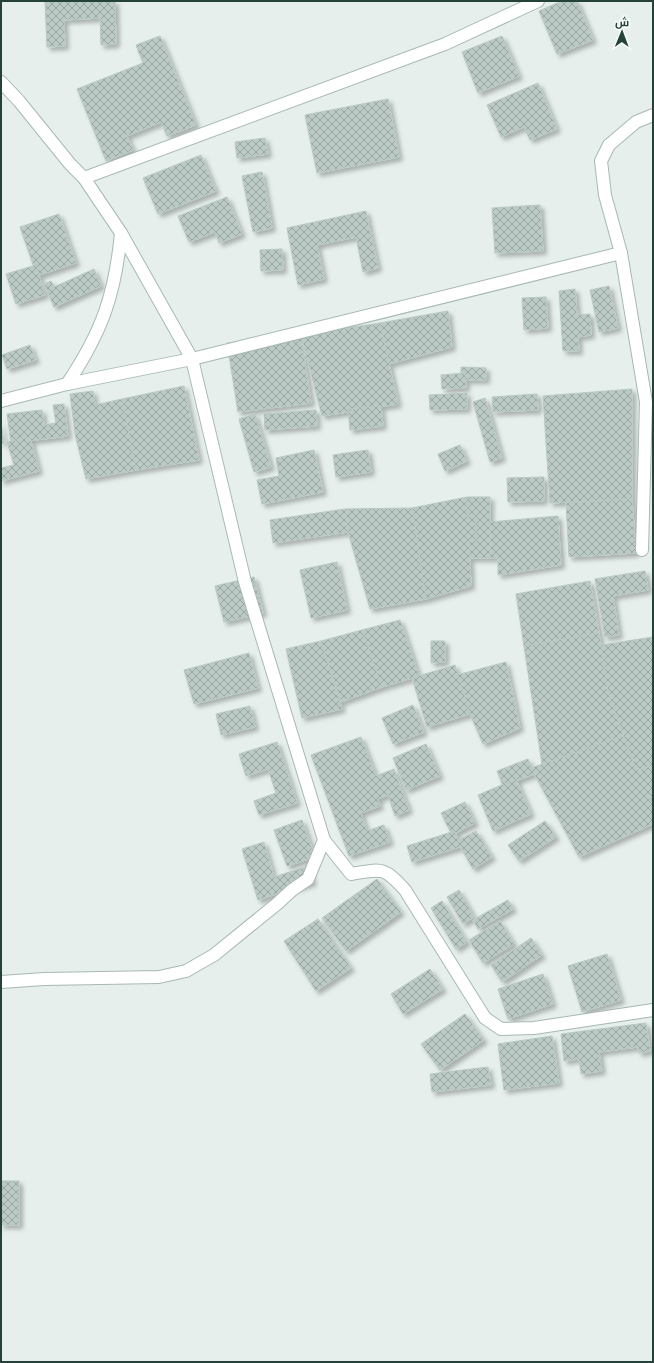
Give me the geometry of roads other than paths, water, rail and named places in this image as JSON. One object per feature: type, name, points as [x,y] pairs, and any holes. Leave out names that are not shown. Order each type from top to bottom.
[{"type":"street","points":[[84,178],[445,44],[538,1]]},
{"type":"street","points":[[1,82],[19,101],[70,164],[84,178],[121,233],[192,358],[245,582],[324,840],[351,874],[377,870],[390,873],[405,890],[485,1018],[501,1029],[534,1028],[653,1010]]},
{"type":"street","points":[[642,550],[650,402],[620,253],[605,195],[601,161],[609,145],[636,122],[653,115]]},
{"type":"street","points":[[67,384],[86,357],[100,328],[111,297],[118,265],[121,233]]},
{"type":"street","points":[[1,400],[67,384],[192,358],[620,253]]},
{"type":"street","points":[[1,982],[44,979],[159,977],[186,971],[214,955],[292,890],[308,879],[324,840]]}]
